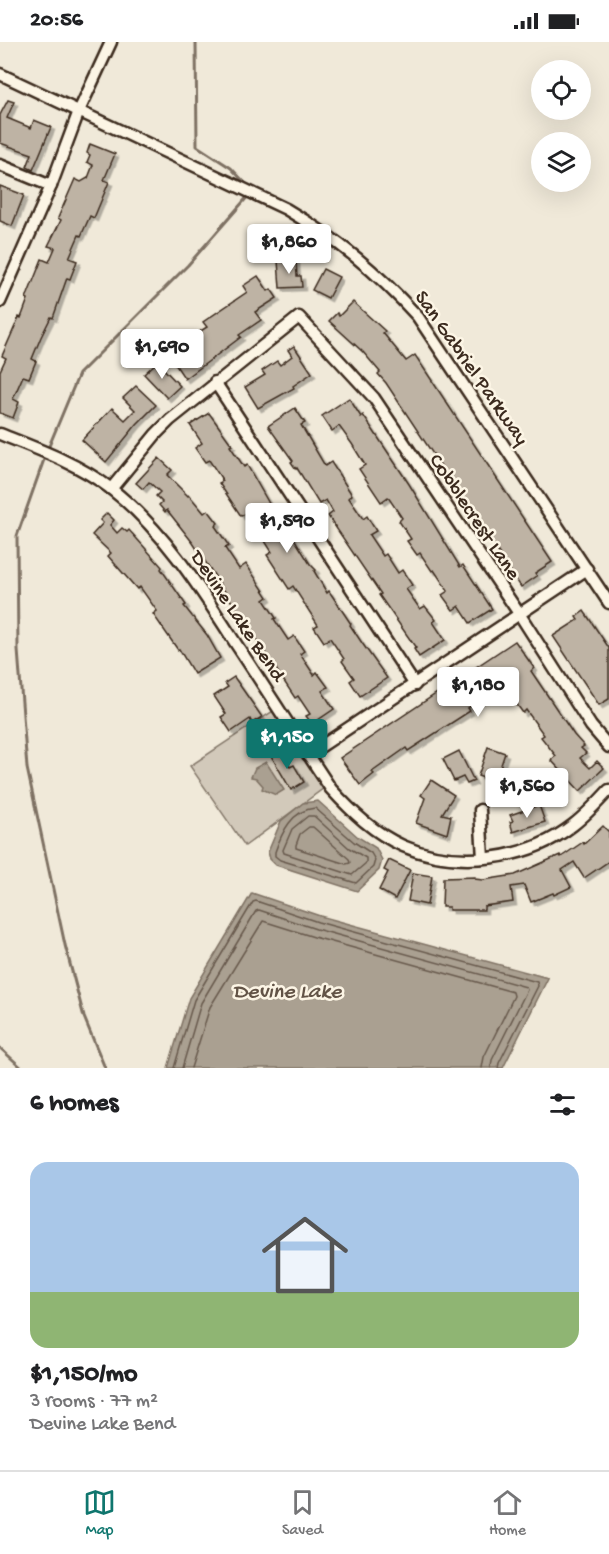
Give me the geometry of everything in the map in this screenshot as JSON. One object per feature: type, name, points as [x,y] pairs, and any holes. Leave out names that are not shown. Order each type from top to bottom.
[{"type":"street","points":[[0,301],[51,186],[79,111],[111,42]]},
{"type":"street","name":"San Gabriel Parkway","points":[[0,74],[261,197],[323,231],[355,255],[388,284],[418,317],[609,603]]},
{"type":"street","points":[[0,165],[51,186]]},
{"type":"street","name":"Cobblecrest Lane","points":[[216,382],[298,317],[374,398],[520,615],[591,726],[609,747]]},
{"type":"street","points":[[111,489],[156,434],[216,382],[415,685]]},
{"type":"street","name":"Devine Lake Bend","points":[[0,434],[59,458],[111,489],[161,538],[186,569],[338,797],[353,813],[376,831],[403,846],[426,854],[454,859],[483,858],[519,852],[555,837],[573,826],[609,790]]},
{"type":"street","points":[[308,755],[586,569]]},
{"type":"street","points":[[480,810],[483,858]]},
{"type":"shaded area","points":[[273,711],[324,788],[245,846],[190,766]]},
{"type":"water","points":[[266,762],[284,790],[276,795],[262,789],[263,786],[256,778],[251,777],[255,768]]},
{"type":"water","points":[[318,801],[358,837],[376,848],[382,860],[379,870],[357,891],[276,865],[270,859],[268,852],[281,821],[303,803]]},
{"type":"water","name":"Devine Lake","points":[[252,893],[320,916],[548,978],[503,1068],[168,1068],[189,998]]},
{"type":"building","points":[[8,100],[14,102],[7,118],[31,128],[34,120],[51,127],[33,170],[27,167],[32,154],[0,143],[0,115]]},
{"type":"building","points":[[90,144],[115,154],[104,180],[109,182],[94,218],[90,216],[69,258],[77,261],[70,279],[67,278],[53,318],[51,317],[41,337],[32,359],[36,361],[29,378],[23,376],[13,399],[19,402],[13,418],[0,413],[0,371],[6,358],[2,356],[19,317],[21,318],[28,299],[26,298],[42,259],[49,262],[55,248],[48,246],[61,220],[58,218],[75,179],[81,182],[88,178],[93,165],[87,162],[90,155],[87,153]]},
{"type":"building","points":[[0,186],[24,195],[12,226],[0,221]]},
{"type":"building","points":[[296,260],[297,276],[301,276],[302,287],[280,288],[278,261]]},
{"type":"building","points":[[323,269],[339,277],[328,298],[312,290]]},
{"type":"building","points":[[258,276],[268,291],[271,289],[277,298],[255,312],[261,320],[185,379],[167,352],[207,327],[203,322],[247,292],[243,286]]},
{"type":"building","points":[[353,302],[385,331],[383,333],[406,361],[415,355],[552,562],[535,573],[537,576],[521,587],[378,374],[380,372],[363,352],[329,321],[337,313],[339,316]]},
{"type":"building","points":[[294,346],[312,373],[293,386],[294,388],[258,408],[245,387],[265,375],[262,371],[277,361],[280,365],[292,356],[288,350]]},
{"type":"building","points":[[157,362],[180,386],[167,398],[144,374]]},
{"type":"building","points":[[136,386],[156,405],[106,462],[82,440],[112,408],[125,420],[135,410],[123,398]]},
{"type":"building","points":[[349,398],[409,484],[460,567],[463,565],[492,609],[470,623],[459,606],[453,610],[442,595],[448,591],[434,570],[432,571],[420,553],[417,555],[407,541],[411,539],[399,521],[402,518],[388,497],[381,502],[359,469],[365,465],[352,444],[339,426],[332,431],[322,416]]},
{"type":"building","points":[[295,408],[305,423],[301,425],[325,466],[331,462],[352,495],[349,498],[363,519],[367,516],[376,531],[369,535],[383,556],[386,554],[398,573],[402,570],[412,585],[406,589],[420,609],[425,606],[436,620],[433,622],[445,640],[419,657],[414,649],[416,648],[328,516],[333,512],[326,500],[319,504],[268,426]]},
{"type":"building","points":[[209,413],[232,445],[230,446],[244,467],[247,465],[279,521],[282,519],[316,570],[314,571],[327,593],[329,591],[387,678],[360,696],[350,681],[354,678],[342,661],[344,659],[330,638],[324,642],[314,627],[318,625],[293,586],[289,589],[267,555],[272,552],[258,530],[256,532],[245,514],[241,516],[219,483],[223,481],[209,460],[205,462],[195,448],[202,443],[190,425]]},
{"type":"building","points":[[159,458],[172,470],[167,475],[189,495],[204,513],[208,510],[218,523],[215,526],[229,546],[225,548],[239,569],[246,564],[268,597],[264,600],[288,640],[294,636],[304,651],[300,654],[314,675],[317,672],[328,687],[322,691],[334,709],[312,724],[306,716],[310,714],[298,696],[295,698],[193,543],[167,510],[165,512],[159,505],[162,502],[156,496],[160,492],[149,482],[143,489],[136,483]]},
{"type":"building","points":[[107,513],[114,520],[110,525],[117,533],[122,528],[127,532],[129,530],[162,567],[161,569],[186,605],[184,606],[207,635],[220,658],[194,674],[153,614],[157,611],[140,587],[137,589],[108,556],[111,553],[92,535],[103,523],[100,520]]},
{"type":"building","points":[[584,611],[609,648],[609,699],[599,705],[553,636],[578,620],[576,617]]},
{"type":"building","points":[[515,641],[534,668],[531,671],[574,735],[584,746],[581,748],[586,753],[580,758],[590,768],[597,761],[604,768],[580,791],[551,760],[556,756],[541,737],[544,735],[526,710],[523,713],[505,688],[497,693],[495,690],[468,708],[470,711],[408,751],[406,748],[372,772],[374,774],[360,785],[340,758]]},
{"type":"building","points":[[234,677],[262,717],[252,723],[250,719],[231,732],[221,717],[226,714],[214,696],[228,687],[225,683]]},
{"type":"building","points":[[488,747],[505,753],[499,771],[513,776],[518,769],[532,780],[515,802],[507,797],[509,794],[502,789],[505,786],[478,776]]},
{"type":"building","points":[[278,749],[290,767],[294,765],[304,782],[291,790],[270,754]]},
{"type":"building","points":[[459,751],[474,781],[467,784],[463,777],[454,781],[443,759]]},
{"type":"building","points":[[431,780],[454,795],[442,814],[451,816],[447,834],[416,823],[425,798],[421,795]]},
{"type":"building","points":[[539,805],[545,822],[513,832],[510,822],[513,821],[510,815]]},
{"type":"building","points":[[603,826],[609,832],[609,861],[584,878],[574,862],[562,870],[571,887],[531,902],[524,885],[511,887],[513,902],[484,906],[484,910],[449,910],[449,907],[442,907],[443,878],[475,877],[475,879],[483,880],[515,875],[560,855],[561,857],[583,842],[584,844]]},
{"type":"building","points":[[389,860],[410,870],[395,899],[379,890],[388,872],[384,870]]},
{"type":"building","points":[[413,873],[432,876],[427,905],[408,901]]},
{"type":"waterway","points":[[196,42],[197,146],[231,168],[248,186]]},
{"type":"waterway","points":[[105,1068],[84,1017],[65,945],[27,768],[18,650],[17,536],[47,451],[79,374],[188,265],[250,194]]},
{"type":"waterway","points":[[0,1048],[22,1068]]}]
